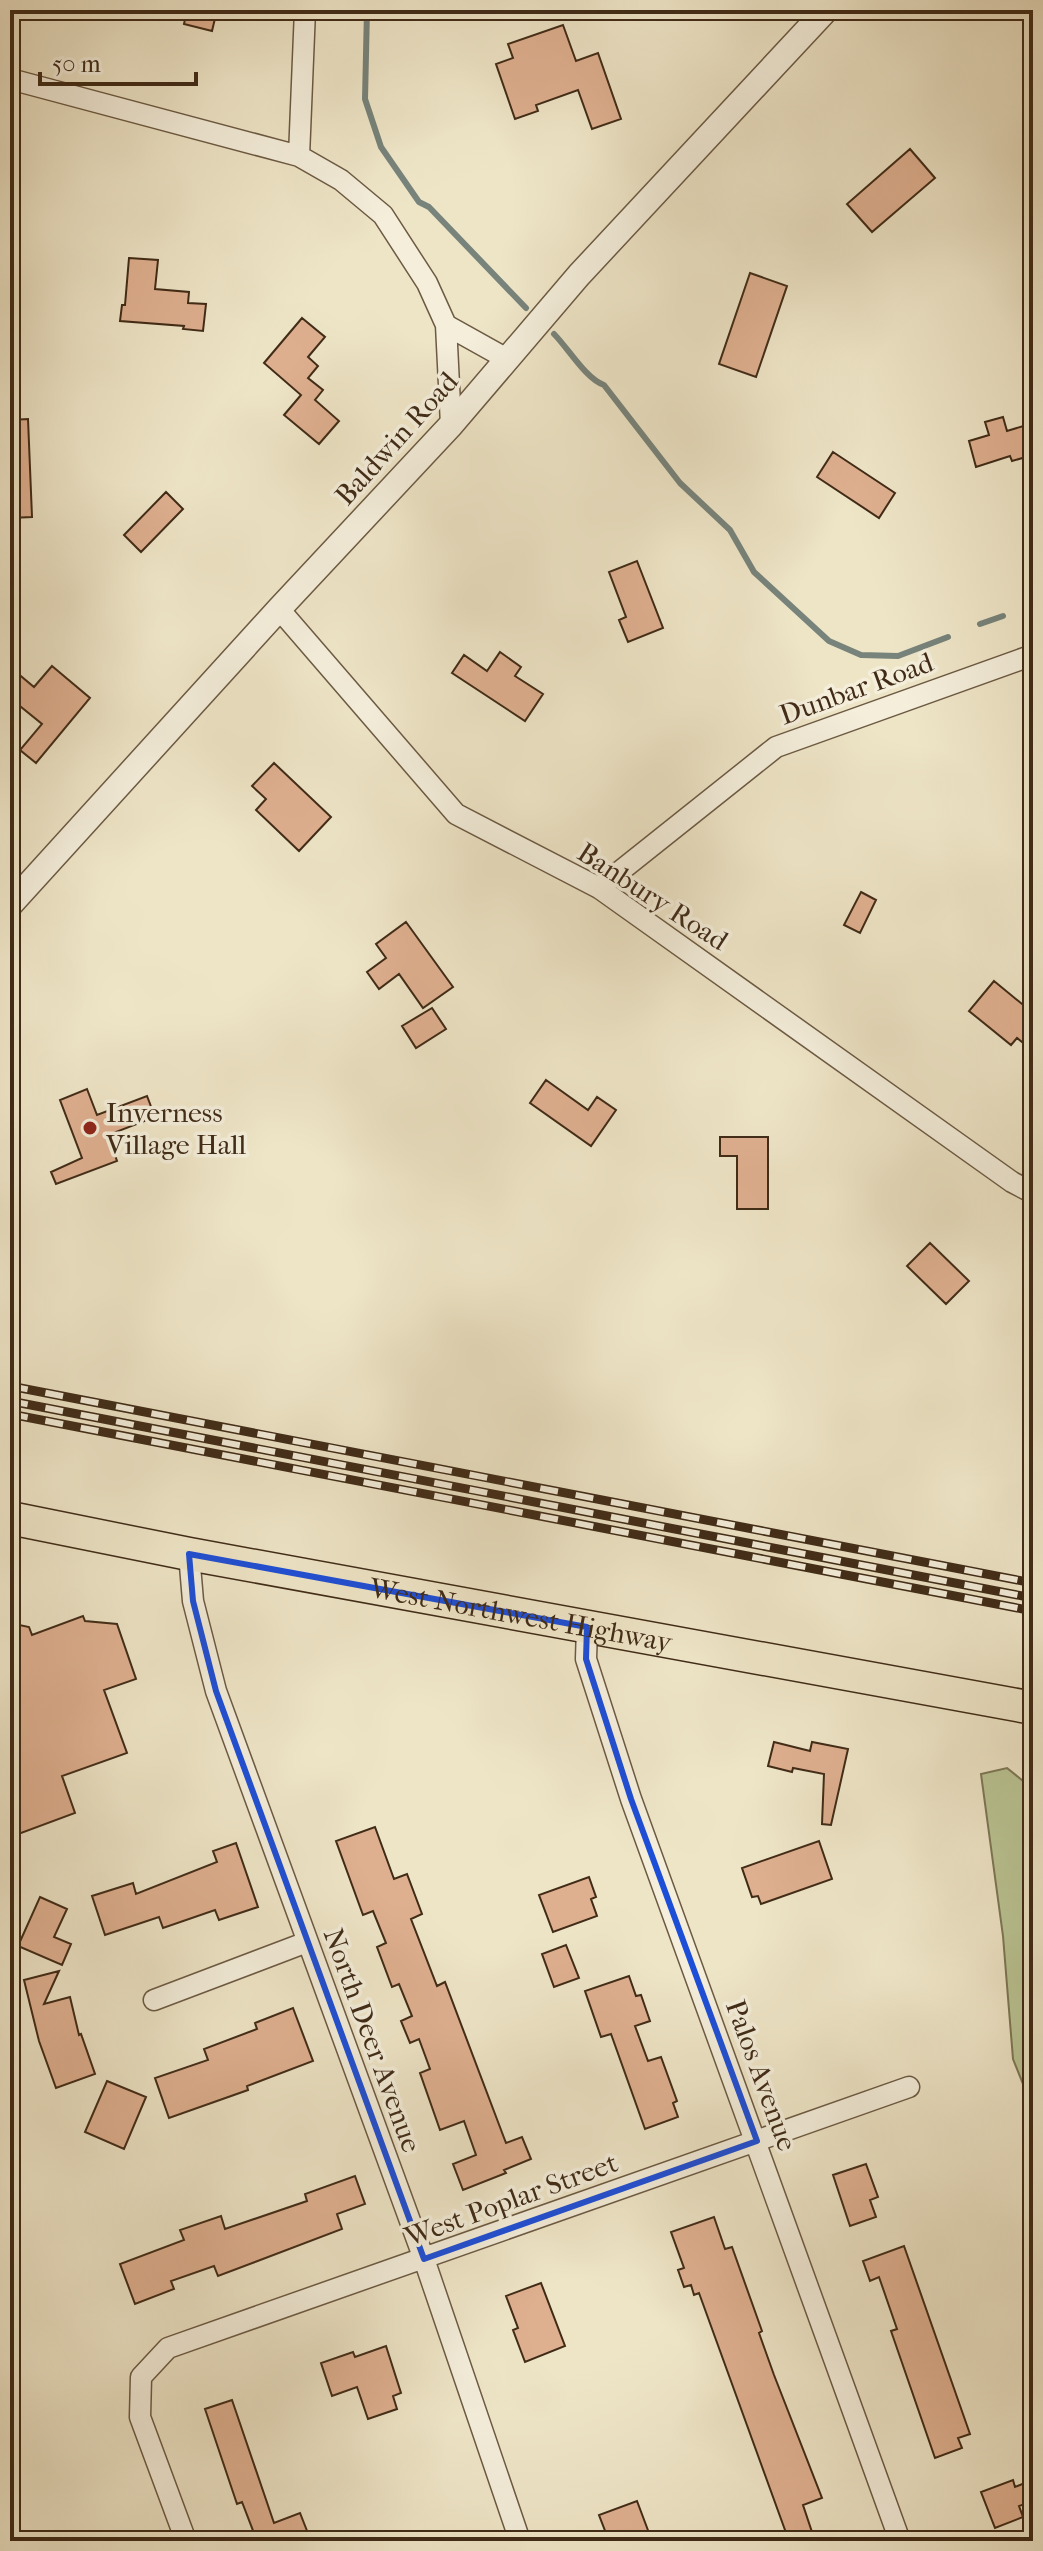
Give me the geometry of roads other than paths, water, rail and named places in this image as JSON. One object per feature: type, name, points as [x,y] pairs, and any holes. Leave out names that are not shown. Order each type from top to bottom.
[{"type":"main road","name":"West Northwest Highway","points":[[10,1518],[189,1554],[1033,1708]]},
{"type":"street","points":[[299,156],[305,10]]},
{"type":"street","name":"Baldwin Road","points":[[10,905],[451,425],[579,275],[826,10]]},
{"type":"street","points":[[10,79],[299,156],[341,180],[383,215],[427,283],[446,325],[451,425]]},
{"type":"street","points":[[446,325],[507,359]]},
{"type":"street","name":"Banbury Road","points":[[279,609],[456,814],[599,888],[1012,1182],[1033,1193]]},
{"type":"street","name":"Dunbar Road","points":[[599,888],[776,747],[1033,655]]},
{"type":"street","name":"North Deer Avenue","points":[[189,1554],[193,1601],[216,1691],[424,2259],[520,2541]]},
{"type":"street","name":"Palos Avenue","points":[[587,1627],[586,1659],[631,1799],[900,2541]]},
{"type":"street","points":[[154,2000],[307,1942]]},
{"type":"street","name":"West Poplar Street","points":[[186,2541],[140,2417],[141,2377],[168,2348],[909,2087]]},
{"type":"waterway","points":[[367,10],[365,99],[381,147],[419,202],[429,207],[526,308]]},
{"type":"waterway","points":[[554,334],[584,370],[604,385],[680,483],[730,530],[754,572],[829,641],[861,655],[898,656],[948,637]]},
{"type":"waterway","points":[[980,624],[1003,616]]},
{"type":"railway","points":[[10,1386],[1033,1583]]},
{"type":"railway","points":[[10,1401],[1033,1598]]},
{"type":"railway","points":[[10,1414],[1033,1611]]},
{"type":"place","name":"Inverness Village Hall","points":[[90,1128]]}]
